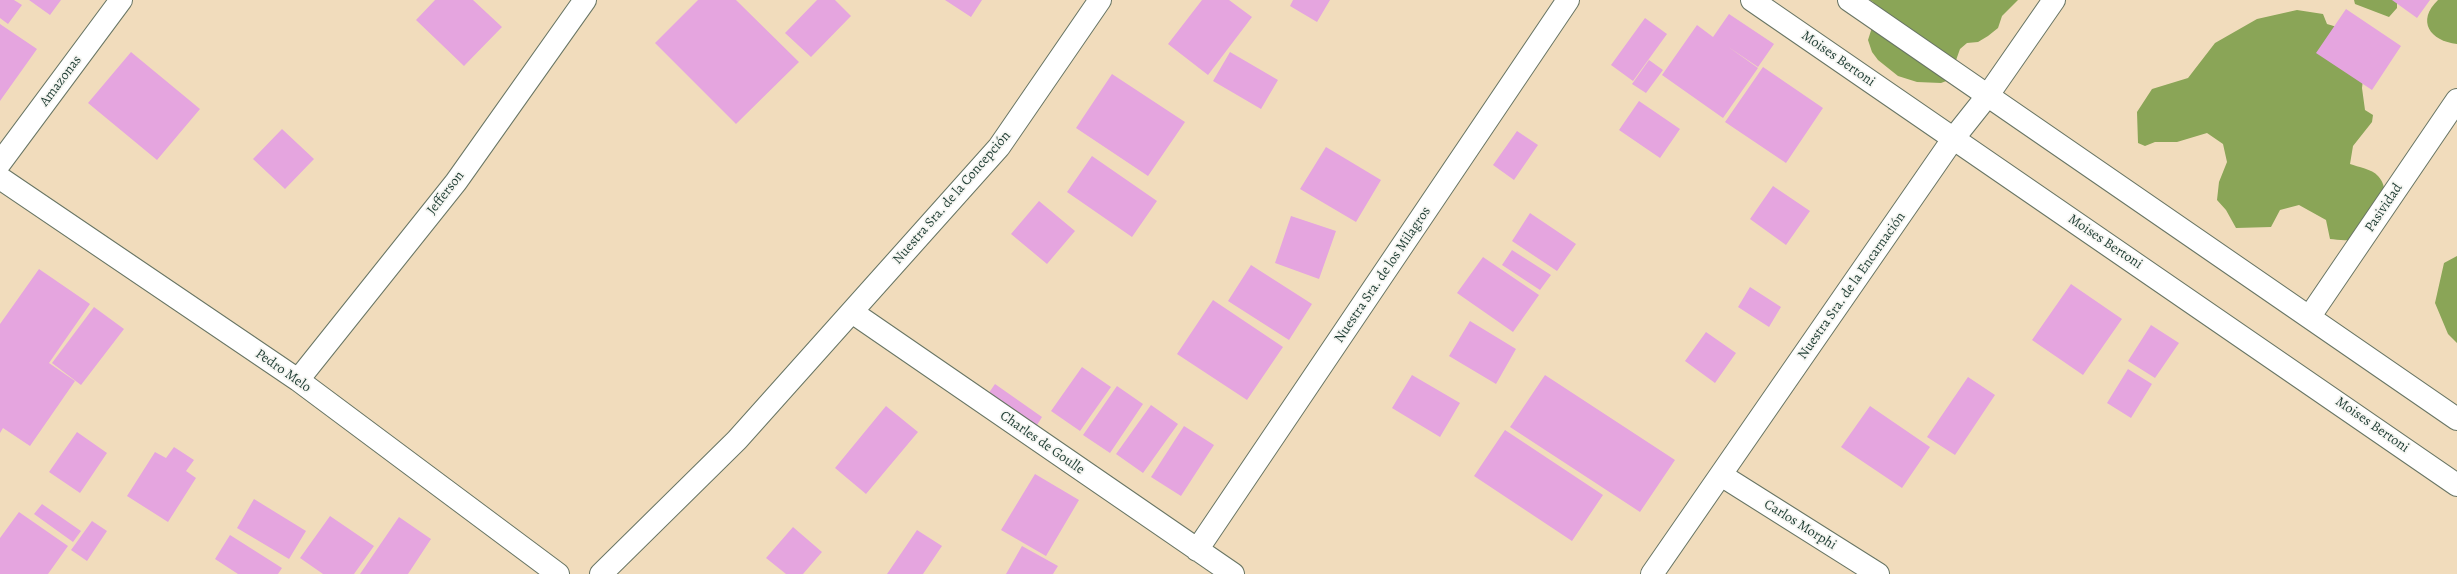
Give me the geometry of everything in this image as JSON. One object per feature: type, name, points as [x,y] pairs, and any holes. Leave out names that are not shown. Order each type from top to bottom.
[{"type":"street","name":"Amazonas","points":[[0,163],[122,0]]},
{"type":"street","name":"Jefferson","points":[[298,380],[456,182],[585,0]]},
{"type":"street","name":"Nuestra Sra. de la Concepción","points":[[601,574],[737,440],[999,148],[1100,0]]},
{"type":"street","name":"Nuestra Sra. de los Milagros","points":[[1197,550],[1568,0]]},
{"type":"street","name":"Moises Bertoni","points":[[1752,0],[1953,139],[2274,357],[2457,485]]},
{"type":"street","points":[[1849,0],[2310,316],[2457,419]]},
{"type":"street","name":"Nuestra Sra. de la Encarnación","points":[[1652,574],[1953,139],[1988,95],[2054,0]]},
{"type":"street","name":"Pasividad","points":[[2310,316],[2457,100]]},
{"type":"street","name":"Pedro Melo","points":[[0,178],[298,380],[558,574]]},
{"type":"street","name":"Charles de Goulle","points":[[852,312],[1233,574]]},
{"type":"street","name":"Carlos Morphi","points":[[1721,475],[1878,574]]},
{"type":"green space","points":[[1870,0],[2018,0],[2002,16],[1998,28],[1978,42],[1967,43],[1960,49],[1949,80],[1941,83],[1917,82],[1898,76],[1878,60],[1872,52],[1868,40],[1876,15],[1873,2]]},
{"type":"green space","points":[[2354,0],[2397,0],[2397,8],[2389,17],[2355,4]]},
{"type":"green space","points":[[2438,0],[2457,0],[2457,44],[2440,39],[2429,29],[2427,22],[2428,15],[2431,8]]},
{"type":"green space","points":[[2297,10],[2323,14],[2327,24],[2337,27],[2366,53],[2362,88],[2365,110],[2373,115],[2372,122],[2353,146],[2350,164],[2369,170],[2378,176],[2383,184],[2384,193],[2383,203],[2372,222],[2365,230],[2348,240],[2330,239],[2326,220],[2299,205],[2280,210],[2271,227],[2236,228],[2226,210],[2217,200],[2219,182],[2227,162],[2223,144],[2207,133],[2177,142],[2155,142],[2145,146],[2138,143],[2137,112],[2152,89],[2188,78],[2215,43],[2257,19]]},
{"type":"green space","points":[[2457,256],[2457,343],[2448,334],[2435,303],[2444,263]]},
{"type":"building","points":[[0,0],[14,0],[22,5],[8,24],[0,18]]},
{"type":"building","points":[[29,0],[61,0],[50,15]]},
{"type":"building","points":[[435,0],[473,0],[502,27],[464,66],[416,20]]},
{"type":"building","points":[[698,0],[736,0],[799,62],[736,124],[655,43]]},
{"type":"building","points":[[817,0],[835,0],[851,16],[811,57],[785,33]]},
{"type":"building","points":[[945,0],[982,0],[971,17]]},
{"type":"building","points":[[1202,0],[1229,0],[1252,17],[1208,75],[1168,44]]},
{"type":"building","points":[[1293,0],[1330,0],[1317,22],[1290,6]]},
{"type":"building","points":[[2392,0],[2430,0],[2417,18]]},
{"type":"building","points":[[2346,9],[2401,46],[2372,90],[2316,53]]},
{"type":"building","points":[[1729,14],[1774,44],[1758,67],[1727,46],[1758,68],[1723,118],[1662,75],[1697,25],[1713,37]]},
{"type":"building","points":[[1645,18],[1667,34],[1633,81],[1611,65]]},
{"type":"building","points":[[0,24],[37,49],[0,101]]},
{"type":"building","points":[[131,52],[200,109],[157,160],[88,103]]},
{"type":"building","points":[[1230,52],[1278,80],[1261,109],[1213,81]]},
{"type":"building","points":[[1649,60],[1663,70],[1646,93],[1632,84]]},
{"type":"building","points":[[1763,67],[1823,108],[1786,163],[1725,122]]},
{"type":"building","points":[[1112,74],[1185,122],[1148,176],[1076,128]]},
{"type":"building","points":[[1639,101],[1680,129],[1660,158],[1619,130]]},
{"type":"building","points":[[282,129],[314,159],[285,189],[253,159]]},
{"type":"building","points":[[1517,131],[1538,145],[1514,180],[1493,165]]},
{"type":"building","points":[[1326,147],[1381,180],[1356,222],[1300,189]]},
{"type":"building","points":[[1092,156],[1157,201],[1132,237],[1067,192]]},
{"type":"building","points":[[1773,186],[1810,211],[1786,245],[1750,219]]},
{"type":"building","points":[[1039,201],[1075,231],[1047,264],[1011,234]]},
{"type":"building","points":[[1530,213],[1576,244],[1557,271],[1512,241]]},
{"type":"building","points":[[1291,216],[1336,231],[1319,279],[1275,263]]},
{"type":"building","points":[[1512,250],[1551,275],[1540,290],[1502,265]]},
{"type":"building","points":[[1483,257],[1539,295],[1513,332],[1457,293]]},
{"type":"building","points":[[1251,265],[1312,304],[1289,340],[1228,301]]},
{"type":"building","points":[[39,269],[90,304],[49,363],[75,381],[30,446],[3,428],[0,433],[0,324]]},
{"type":"building","points":[[2071,284],[2122,319],[2083,375],[2032,340]]},
{"type":"building","points":[[1750,287],[1781,307],[1769,327],[1738,307]]},
{"type":"building","points":[[1213,300],[1283,347],[1247,400],[1177,354]]},
{"type":"building","points":[[94,307],[124,329],[81,385],[52,363]]},
{"type":"building","points":[[1470,321],[1516,349],[1496,384],[1449,356]]},
{"type":"building","points":[[2151,325],[2179,343],[2155,378],[2128,361]]},
{"type":"building","points":[[1706,332],[1736,353],[1715,383],[1685,361]]},
{"type":"building","points":[[1082,367],[1111,387],[1080,431],[1051,411]]},
{"type":"building","points":[[2128,369],[2152,384],[2131,418],[2107,403]]},
{"type":"building","points":[[1412,375],[1460,403],[1440,437],[1392,408]]},
{"type":"building","points":[[1545,375],[1675,460],[1640,512],[1510,427]]},
{"type":"building","points":[[1968,377],[1995,395],[1955,455],[1927,437]]},
{"type":"building","points":[[995,384],[1042,417],[1034,430],[986,397]]},
{"type":"building","points":[[1117,386],[1143,404],[1110,453],[1083,435]]},
{"type":"building","points":[[1151,405],[1178,424],[1143,473],[1116,454]]},
{"type":"building","points":[[886,406],[918,432],[866,494],[835,468]]},
{"type":"building","points":[[1870,406],[1930,447],[1902,488],[1841,447]]},
{"type":"building","points":[[1184,426],[1214,445],[1181,496],[1151,477]]},
{"type":"building","points":[[1505,430],[1603,495],[1572,541],[1474,476]]},
{"type":"building","points":[[77,432],[107,453],[80,493],[49,472]]},
{"type":"building","points":[[174,447],[194,460],[186,471],[196,478],[168,522],[127,496],[155,452],[166,458]]},
{"type":"building","points":[[1035,474],[1079,500],[1046,556],[1001,530]]},
{"type":"building","points":[[254,499],[306,531],[289,559],[237,528]]},
{"type":"building","points":[[42,504],[81,531],[73,542],[34,514]]},
{"type":"building","points":[[19,512],[68,546],[48,574],[0,574],[0,538]]},
{"type":"building","points":[[330,516],[374,546],[354,574],[323,574],[300,558]]},
{"type":"building","points":[[399,517],[431,539],[408,574],[360,574]]},
{"type":"building","points":[[92,521],[107,531],[87,561],[71,550]]},
{"type":"building","points":[[793,527],[822,552],[803,574],[786,574],[766,558]]},
{"type":"building","points":[[917,530],[942,546],[923,574],[887,574]]},
{"type":"building","points":[[230,535],[282,568],[278,574],[238,574],[215,559]]},
{"type":"building","points":[[1022,546],[1058,566],[1053,574],[1006,574]]}]
